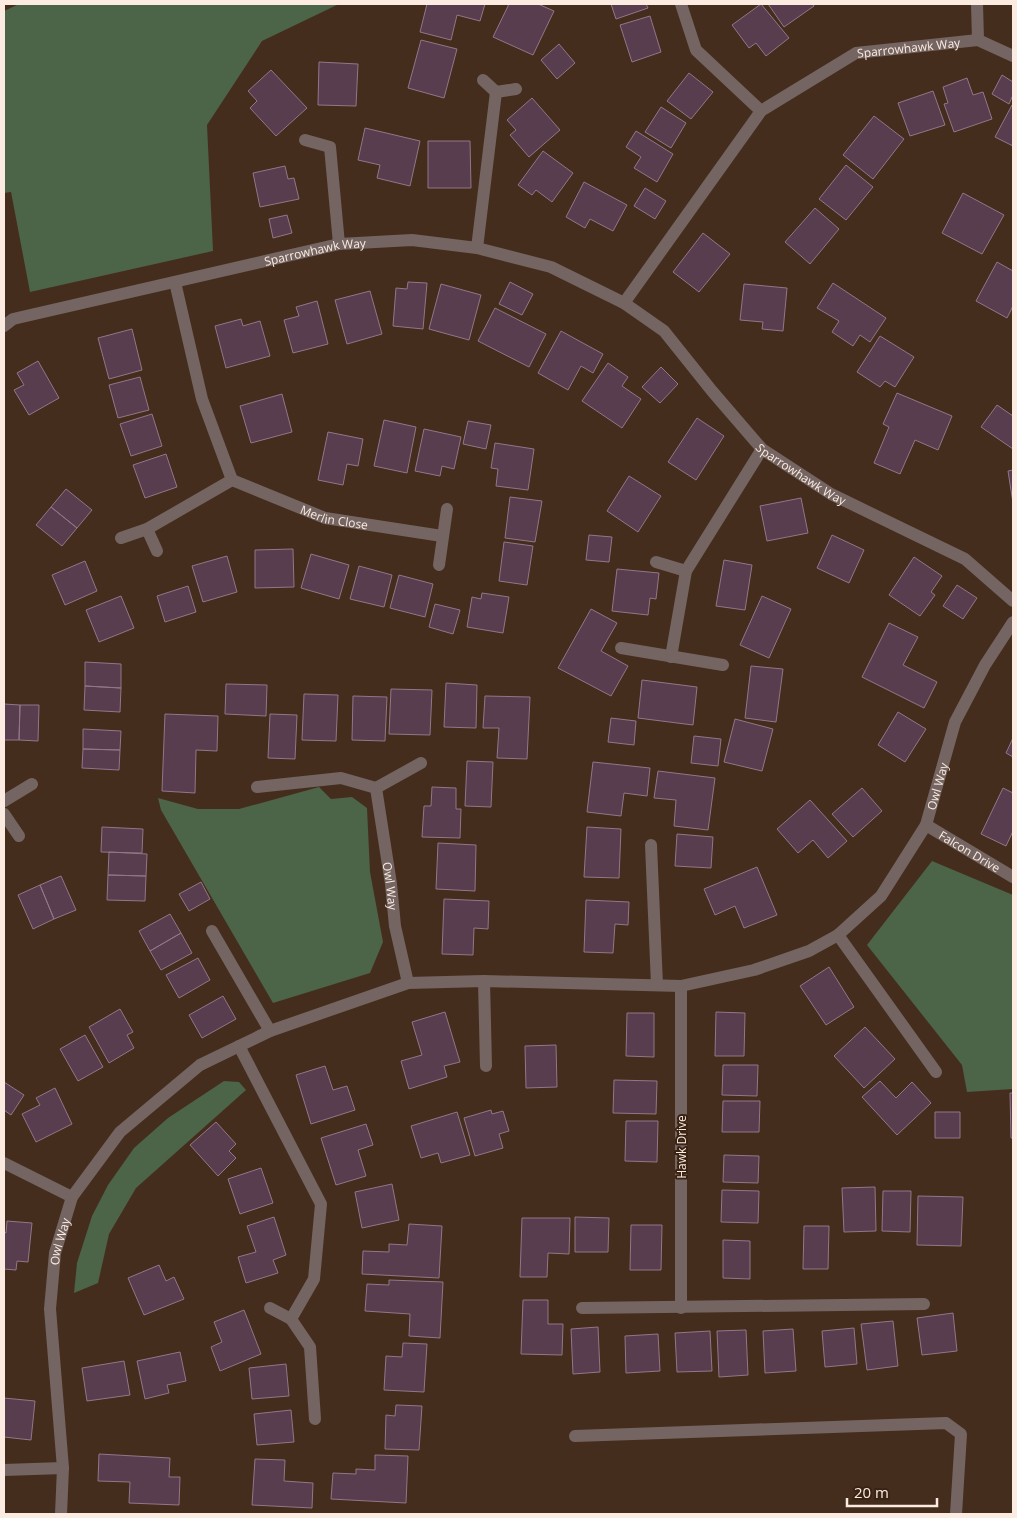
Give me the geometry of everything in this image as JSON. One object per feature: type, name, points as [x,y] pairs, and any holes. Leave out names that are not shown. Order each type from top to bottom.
[{"type":"street","points":[[682,4],[696,50],[761,112]]},
{"type":"street","name":"Sparrowhawk Way","points":[[977,4],[978,40]]},
{"type":"street","name":"Sparrowhawk Way","points":[[624,303],[761,112],[856,53],[978,40],[1013,56]]},
{"type":"street","points":[[483,80],[496,92]]},
{"type":"street","points":[[496,92],[516,89]]},
{"type":"street","points":[[478,248],[496,92]]},
{"type":"street","points":[[305,140],[330,147],[339,244]]},
{"type":"street","name":"Sparrowhawk Way","points":[[4,326],[13,319],[339,244],[412,240],[478,248],[551,267],[624,303],[664,331],[762,449],[831,494],[965,559],[1013,601]]},
{"type":"street","points":[[121,538],[147,529],[232,480],[202,399],[175,282]]},
{"type":"street","points":[[671,657],[686,571],[762,449]]},
{"type":"street","name":"Merlin Close","points":[[232,480],[325,518],[442,536]]},
{"type":"street","points":[[439,565],[447,509]]},
{"type":"street","points":[[147,529],[158,551]]},
{"type":"street","points":[[656,562],[686,571]]},
{"type":"street","name":"Owl Way","points":[[61,1514],[63,1468],[50,1309],[55,1253],[72,1197],[120,1132],[200,1065],[270,1031],[408,983],[484,981],[681,986],[754,970],[809,951],[838,935],[881,896],[926,825],[955,722],[985,665],[1013,622]]},
{"type":"street","points":[[621,648],[724,665]]},
{"type":"street","points":[[257,787],[341,778],[376,788],[421,763]]},
{"type":"street","points":[[4,801],[32,784]]},
{"type":"street","name":"Owl Way","points":[[376,788],[391,884],[394,926],[408,983]]},
{"type":"street","points":[[4,814],[19,836]]},
{"type":"street","name":"Falcon Drive","points":[[926,825],[1013,877]]},
{"type":"street","points":[[651,845],[657,985]]},
{"type":"street","points":[[212,931],[270,1031]]},
{"type":"street","points":[[838,935],[936,1072]]},
{"type":"street","points":[[484,981],[486,1066]]},
{"type":"street","name":"Hawk Drive","points":[[681,986],[681,1308]]},
{"type":"street","points":[[239,1046],[321,1204],[314,1279],[291,1319]]},
{"type":"street","points":[[4,1164],[72,1197]]},
{"type":"street","points":[[582,1308],[924,1304]]},
{"type":"street","points":[[270,1308],[291,1319],[310,1347],[316,1419]]},
{"type":"street","points":[[575,1436],[946,1423],[962,1434],[956,1514]]},
{"type":"street","points":[[4,1470],[63,1468]]},
{"type":"green space","points":[[19,4],[339,4],[262,41],[207,125],[213,251],[30,292],[11,192],[4,193],[4,11]]},
{"type":"green space","points":[[319,787],[331,799],[352,797],[367,808],[370,872],[383,942],[370,973],[273,1003],[161,810],[158,798],[198,809],[239,809]]},
{"type":"green space","points":[[932,861],[1013,895],[1013,1089],[967,1092],[962,1065],[867,945]]},
{"type":"green space","points":[[224,1081],[239,1082],[246,1090],[136,1188],[109,1234],[98,1283],[74,1293],[77,1263],[92,1216],[108,1185],[134,1148],[168,1118]]},
{"type":"building","points":[[427,4],[485,4],[480,21],[457,15],[451,40],[420,32]]},
{"type":"building","points":[[509,4],[538,4],[554,11],[533,55],[493,37]]},
{"type":"building","points":[[611,4],[646,4],[648,8],[616,19]]},
{"type":"building","points":[[761,4],[789,38],[766,56],[756,43],[749,48],[732,25]]},
{"type":"building","points":[[768,4],[813,4],[814,6],[784,27]]},
{"type":"building","points":[[650,16],[661,52],[632,62],[620,25]]},
{"type":"building","points":[[421,40],[457,49],[444,98],[408,88]]},
{"type":"building","points":[[559,44],[575,63],[557,79],[541,60]]},
{"type":"building","points":[[319,62],[358,64],[356,106],[318,105]]},
{"type":"building","points":[[271,70],[307,108],[276,136],[250,108],[257,101],[248,91]]},
{"type":"building","points":[[689,73],[713,92],[691,119],[667,101]]},
{"type":"building","points":[[1002,75],[1013,82],[1013,95],[1009,104],[992,94]]},
{"type":"building","points":[[967,78],[973,95],[983,92],[992,119],[954,132],[944,104],[948,103],[943,87]]},
{"type":"building","points":[[933,91],[945,125],[910,136],[898,103]]},
{"type":"building","points":[[532,98],[560,130],[529,157],[510,135],[516,130],[507,120]]},
{"type":"building","points":[[1013,106],[1013,146],[995,137]]},
{"type":"building","points":[[661,107],[686,123],[671,148],[645,132]]},
{"type":"building","points":[[874,116],[904,139],[873,179],[843,155]]},
{"type":"building","points":[[365,128],[420,141],[410,186],[377,178],[380,165],[358,160]]},
{"type":"building","points":[[636,131],[673,154],[657,182],[634,168],[641,157],[626,147]]},
{"type":"building","points":[[428,141],[470,141],[471,188],[428,188]]},
{"type":"building","points":[[543,151],[573,173],[552,202],[536,190],[532,195],[518,185]]},
{"type":"building","points":[[846,165],[873,187],[846,220],[819,199]]},
{"type":"building","points":[[285,166],[288,179],[294,178],[299,199],[260,207],[253,173]]},
{"type":"building","points":[[584,182],[627,205],[613,231],[590,219],[585,228],[566,217]]},
{"type":"building","points":[[645,188],[666,201],[655,219],[634,206]]},
{"type":"building","points":[[963,193],[1004,215],[982,254],[942,233]]},
{"type":"building","points":[[815,208],[839,229],[810,264],[785,242]]},
{"type":"building","points":[[287,215],[292,233],[273,238],[269,219]]},
{"type":"building","points":[[703,233],[730,254],[699,292],[673,272]]},
{"type":"building","points":[[997,262],[1013,271],[1013,306],[1007,318],[976,301]]},
{"type":"building","points":[[408,282],[427,283],[423,329],[393,326],[396,288],[407,289]]},
{"type":"building","points":[[510,282],[533,294],[522,315],[499,304]]},
{"type":"building","points":[[833,283],[886,318],[870,342],[860,335],[853,346],[832,332],[839,321],[817,308]]},
{"type":"building","points":[[441,284],[481,295],[469,340],[429,329]]},
{"type":"building","points":[[744,284],[787,288],[783,331],[762,329],[763,322],[740,320]]},
{"type":"building","points":[[370,291],[382,334],[347,344],[335,300]]},
{"type":"building","points":[[317,301],[328,344],[293,353],[284,320],[299,316],[296,307]]},
{"type":"building","points":[[495,308],[546,334],[529,367],[478,341]]},
{"type":"building","points":[[241,319],[243,326],[260,321],[270,356],[226,368],[215,326]]},
{"type":"building","points":[[132,329],[142,370],[109,379],[98,338]]},
{"type":"building","points":[[561,331],[603,354],[593,373],[581,366],[568,390],[538,373]]},
{"type":"building","points":[[880,336],[914,357],[895,387],[885,381],[880,387],[857,372]]},
{"type":"building","points":[[38,361],[59,398],[29,415],[14,390],[24,385],[17,373]]},
{"type":"building","points":[[608,363],[628,377],[622,386],[641,399],[622,428],[582,401]]},
{"type":"building","points":[[661,367],[678,384],[660,403],[642,387]]},
{"type":"building","points":[[140,377],[149,410],[118,418],[109,385]]},
{"type":"building","points":[[897,393],[952,416],[938,450],[915,440],[900,474],[874,463],[889,427],[883,424]]},
{"type":"building","points":[[282,394],[292,432],[251,443],[240,406]]},
{"type":"building","points":[[997,405],[1013,416],[1013,449],[981,427]]},
{"type":"building","points":[[152,414],[162,446],[131,456],[120,424]]},
{"type":"building","points":[[697,418],[724,436],[696,480],[668,462]]},
{"type":"building","points":[[384,420],[416,427],[407,473],[374,466]]},
{"type":"building","points":[[468,421],[491,425],[486,449],[463,444]]},
{"type":"building","points":[[424,429],[461,437],[454,469],[442,466],[440,476],[415,471]]},
{"type":"building","points":[[328,432],[363,439],[358,466],[347,464],[343,485],[318,480]]},
{"type":"building","points":[[495,443],[534,449],[528,490],[496,486],[498,469],[491,468]]},
{"type":"building","points":[[166,454],[177,487],[145,498],[133,465]]},
{"type":"building","points":[[1013,470],[1013,503],[1008,471]]},
{"type":"building","points":[[629,476],[661,496],[638,532],[607,511]]},
{"type":"building","points":[[66,489],[92,510],[77,528],[51,507]]},
{"type":"building","points":[[510,497],[542,501],[535,542],[505,538]]},
{"type":"building","points":[[801,498],[808,533],[767,541],[760,506]]},
{"type":"building","points":[[51,507],[77,528],[62,546],[36,525]]},
{"type":"building","points":[[589,535],[612,537],[609,562],[586,560]]},
{"type":"building","points":[[832,535],[864,550],[849,583],[817,568]]},
{"type":"building","points":[[504,542],[533,546],[527,585],[499,581]]},
{"type":"building","points":[[293,549],[294,587],[255,588],[255,550]]},
{"type":"building","points":[[311,554],[349,565],[339,599],[301,588]]},
{"type":"building","points":[[227,556],[237,592],[203,602],[192,566]]},
{"type":"building","points":[[914,557],[942,576],[931,592],[935,595],[920,616],[889,595]]},
{"type":"building","points":[[724,560],[752,565],[745,610],[716,606]]},
{"type":"building","points":[[85,561],[97,591],[65,605],[52,575]]},
{"type":"building","points":[[359,566],[392,575],[384,607],[350,599]]},
{"type":"building","points":[[617,569],[659,573],[656,599],[650,598],[648,615],[612,611]]},
{"type":"building","points":[[399,575],[433,584],[425,617],[390,608]]},
{"type":"building","points":[[957,585],[977,598],[963,619],[943,606]]},
{"type":"building","points":[[188,586],[196,612],[165,622],[157,596]]},
{"type":"building","points":[[482,593],[509,597],[503,633],[467,627],[472,597],[481,599]]},
{"type":"building","points":[[121,596],[134,628],[99,642],[86,610]]},
{"type":"building","points":[[762,596],[791,609],[769,658],[740,645]]},
{"type":"building","points":[[435,604],[460,610],[453,634],[429,627]]},
{"type":"building","points":[[591,609],[617,623],[601,651],[628,666],[611,696],[558,668]]},
{"type":"building","points":[[889,623],[918,637],[903,665],[937,682],[924,708],[862,677]]},
{"type":"building","points":[[85,662],[121,664],[121,688],[85,686]]},
{"type":"building","points":[[751,666],[783,669],[776,722],[745,718]]},
{"type":"building","points":[[642,680],[697,687],[693,725],[638,718]]},
{"type":"building","points":[[446,683],[477,685],[476,728],[444,727]]},
{"type":"building","points":[[226,684],[267,685],[266,716],[225,714]]},
{"type":"building","points":[[85,686],[121,688],[120,712],[84,710]]},
{"type":"building","points":[[391,689],[432,690],[430,735],[389,734]]},
{"type":"building","points":[[304,694],[338,695],[336,741],[302,740]]},
{"type":"building","points":[[353,696],[387,697],[385,741],[352,740]]},
{"type":"building","points":[[485,696],[530,697],[527,759],[497,758],[499,728],[483,728]]},
{"type":"building","points":[[4,704],[20,705],[19,740],[4,740]]},
{"type":"building","points":[[20,705],[39,705],[38,741],[19,740]]},
{"type":"building","points":[[898,712],[926,729],[905,762],[878,745]]},
{"type":"building","points":[[165,714],[218,716],[217,751],[196,750],[195,793],[162,791]]},
{"type":"building","points":[[270,714],[297,715],[295,759],[268,758]]},
{"type":"building","points":[[611,718],[636,721],[634,745],[608,742]]},
{"type":"building","points":[[735,719],[773,729],[762,771],[724,762]]},
{"type":"building","points":[[83,729],[121,731],[120,750],[83,749]]},
{"type":"building","points":[[694,736],[721,739],[718,766],[691,763]]},
{"type":"building","points":[[1013,738],[1013,757],[1006,753]]},
{"type":"building","points":[[83,749],[120,750],[119,770],[82,768]]},
{"type":"building","points":[[467,761],[493,762],[491,807],[465,806]]},
{"type":"building","points":[[593,762],[650,768],[647,796],[624,793],[621,816],[587,812]]},
{"type":"building","points":[[658,771],[715,778],[708,830],[674,826],[676,800],[654,798]]},
{"type":"building","points":[[432,787],[456,788],[456,809],[461,809],[460,838],[422,837],[424,806],[431,806]]},
{"type":"building","points":[[862,788],[882,811],[853,837],[832,814]]},
{"type":"building","points":[[1003,788],[1013,793],[1013,831],[1006,846],[981,834]]},
{"type":"building","points":[[810,800],[847,841],[828,858],[813,840],[798,853],[777,829]]},
{"type":"building","points":[[102,827],[143,829],[142,853],[101,852]]},
{"type":"building","points":[[587,827],[621,829],[619,878],[584,877]]},
{"type":"building","points":[[677,834],[713,837],[711,868],[675,866]]},
{"type":"building","points":[[438,843],[476,845],[475,891],[436,889]]},
{"type":"building","points":[[109,852],[147,854],[146,876],[108,875]]},
{"type":"building","points":[[757,867],[777,915],[744,928],[735,906],[715,915],[704,889]]},
{"type":"building","points":[[108,875],[146,876],[145,901],[107,900]]},
{"type":"building","points":[[61,876],[76,910],[54,919],[40,885]]},
{"type":"building","points":[[201,882],[210,899],[189,911],[179,894]]},
{"type":"building","points":[[40,885],[54,919],[33,929],[18,895]]},
{"type":"building","points":[[444,899],[489,901],[488,929],[474,928],[473,955],[442,954]]},
{"type":"building","points":[[586,900],[629,902],[628,925],[615,924],[613,953],[584,952]]},
{"type":"building","points":[[170,914],[181,933],[150,951],[139,931]]},
{"type":"building","points":[[181,933],[192,953],[161,970],[150,951]]},
{"type":"building","points":[[198,958],[210,980],[179,998],[166,975]]},
{"type":"building","points":[[829,967],[854,1007],[826,1025],[800,986]]},
{"type":"building","points":[[223,996],[236,1019],[202,1038],[189,1015]]},
{"type":"building","points":[[120,1009],[133,1032],[127,1035],[134,1048],[109,1063],[89,1027]]},
{"type":"building","points":[[445,1012],[460,1062],[444,1066],[447,1077],[409,1089],[401,1061],[422,1055],[412,1022]]},
{"type":"building","points":[[716,1012],[745,1013],[744,1056],[715,1056]]},
{"type":"building","points":[[627,1013],[654,1013],[654,1057],[626,1056]]},
{"type":"building","points":[[865,1027],[895,1059],[864,1088],[834,1056]]},
{"type":"building","points":[[85,1035],[103,1067],[78,1081],[60,1049]]},
{"type":"building","points":[[556,1045],[557,1087],[526,1088],[525,1046]]},
{"type":"building","points":[[723,1065],[758,1065],[757,1096],[722,1095]]},
{"type":"building","points":[[325,1066],[333,1090],[347,1086],[355,1110],[311,1124],[296,1075]]},
{"type":"building","points":[[614,1080],[657,1081],[656,1114],[613,1113]]},
{"type":"building","points":[[880,1081],[896,1098],[912,1082],[931,1103],[897,1135],[862,1097]]},
{"type":"building","points":[[4,1082],[24,1095],[11,1115],[4,1110]]},
{"type":"building","points":[[55,1088],[72,1124],[36,1142],[22,1114],[40,1105],[36,1098]]},
{"type":"building","points":[[1010,1093],[1013,1093],[1013,1138],[1011,1138]]},
{"type":"building","points":[[723,1101],[760,1101],[759,1132],[722,1132]]},
{"type":"building","points":[[491,1110],[492,1114],[503,1111],[509,1131],[499,1134],[503,1148],[475,1156],[464,1118]]},
{"type":"building","points":[[457,1112],[470,1155],[441,1163],[438,1153],[421,1158],[411,1126]]},
{"type":"building","points":[[935,1112],[960,1112],[960,1138],[935,1138]]},
{"type":"building","points":[[626,1121],[658,1121],[657,1162],[625,1161]]},
{"type":"building","points":[[216,1122],[236,1144],[229,1151],[236,1158],[218,1176],[190,1145]]},
{"type":"building","points":[[366,1124],[373,1145],[358,1150],[366,1176],[336,1185],[321,1138]]},
{"type":"building","points":[[724,1155],[759,1156],[758,1183],[723,1182]]},
{"type":"building","points":[[261,1168],[273,1203],[240,1214],[228,1179]]},
{"type":"building","points":[[392,1184],[399,1220],[362,1228],[355,1192]]},
{"type":"building","points":[[875,1187],[876,1231],[844,1232],[842,1188]]},
{"type":"building","points":[[722,1190],[759,1191],[758,1223],[721,1222]]},
{"type":"building","points":[[883,1191],[911,1191],[910,1232],[882,1231]]},
{"type":"building","points":[[918,1196],[963,1197],[961,1246],[917,1245]]},
{"type":"building","points":[[274,1217],[286,1255],[273,1260],[278,1273],[246,1283],[238,1257],[256,1252],[247,1226]]},
{"type":"building","points":[[575,1217],[609,1218],[608,1252],[575,1252]]},
{"type":"building","points":[[522,1218],[570,1218],[569,1254],[548,1253],[547,1277],[520,1277]]},
{"type":"building","points":[[7,1221],[32,1223],[28,1262],[17,1261],[16,1270],[4,1269],[4,1232],[6,1233]]},
{"type":"building","points":[[409,1224],[442,1226],[439,1278],[362,1274],[363,1251],[389,1252],[389,1244],[407,1245]]},
{"type":"building","points":[[631,1225],[662,1225],[661,1270],[630,1270]]},
{"type":"building","points":[[804,1226],[829,1226],[828,1269],[803,1269]]},
{"type":"building","points":[[723,1240],[750,1241],[750,1279],[723,1278]]},
{"type":"building","points":[[159,1265],[166,1281],[174,1277],[184,1299],[144,1315],[128,1278]]},
{"type":"building","points":[[389,1280],[443,1282],[440,1338],[409,1336],[410,1314],[365,1311],[367,1284],[389,1285]]},
{"type":"building","points":[[523,1300],[548,1300],[548,1324],[563,1324],[562,1355],[521,1354]]},
{"type":"building","points":[[244,1310],[261,1354],[220,1371],[211,1347],[222,1342],[214,1322]]},
{"type":"building","points":[[953,1313],[957,1351],[922,1355],[917,1318]]},
{"type":"building","points":[[893,1321],[898,1366],[867,1370],[861,1324]]},
{"type":"building","points":[[598,1327],[600,1372],[573,1374],[571,1329]]},
{"type":"building","points":[[854,1328],[857,1364],[825,1367],[822,1331]]},
{"type":"building","points":[[793,1329],[796,1371],[765,1373],[763,1331]]},
{"type":"building","points":[[746,1330],[748,1375],[719,1377],[717,1331]]},
{"type":"building","points":[[710,1331],[712,1371],[677,1372],[675,1333]]},
{"type":"building","points":[[658,1334],[660,1371],[626,1373],[625,1336]]},
{"type":"building","points":[[403,1343],[427,1344],[424,1392],[384,1390],[386,1356],[402,1357]]},
{"type":"building","points":[[180,1352],[186,1381],[167,1385],[169,1393],[145,1399],[137,1361]]},
{"type":"building","points":[[124,1361],[130,1395],[87,1401],[82,1368]]},
{"type":"building","points":[[286,1364],[289,1396],[252,1399],[249,1368]]},
{"type":"building","points":[[4,1398],[35,1401],[31,1440],[4,1437]]},
{"type":"building","points":[[396,1405],[422,1406],[419,1450],[385,1449],[386,1415],[395,1416]]},
{"type":"building","points":[[291,1410],[294,1442],[257,1445],[254,1414]]},
{"type":"building","points":[[99,1454],[170,1458],[169,1477],[180,1477],[179,1505],[129,1503],[130,1482],[98,1481]]},
{"type":"building","points":[[375,1455],[408,1456],[406,1503],[331,1499],[333,1473],[356,1474],[356,1469],[375,1470]]},
{"type":"building","points":[[255,1459],[285,1460],[284,1481],[313,1483],[312,1508],[252,1505]]}]
